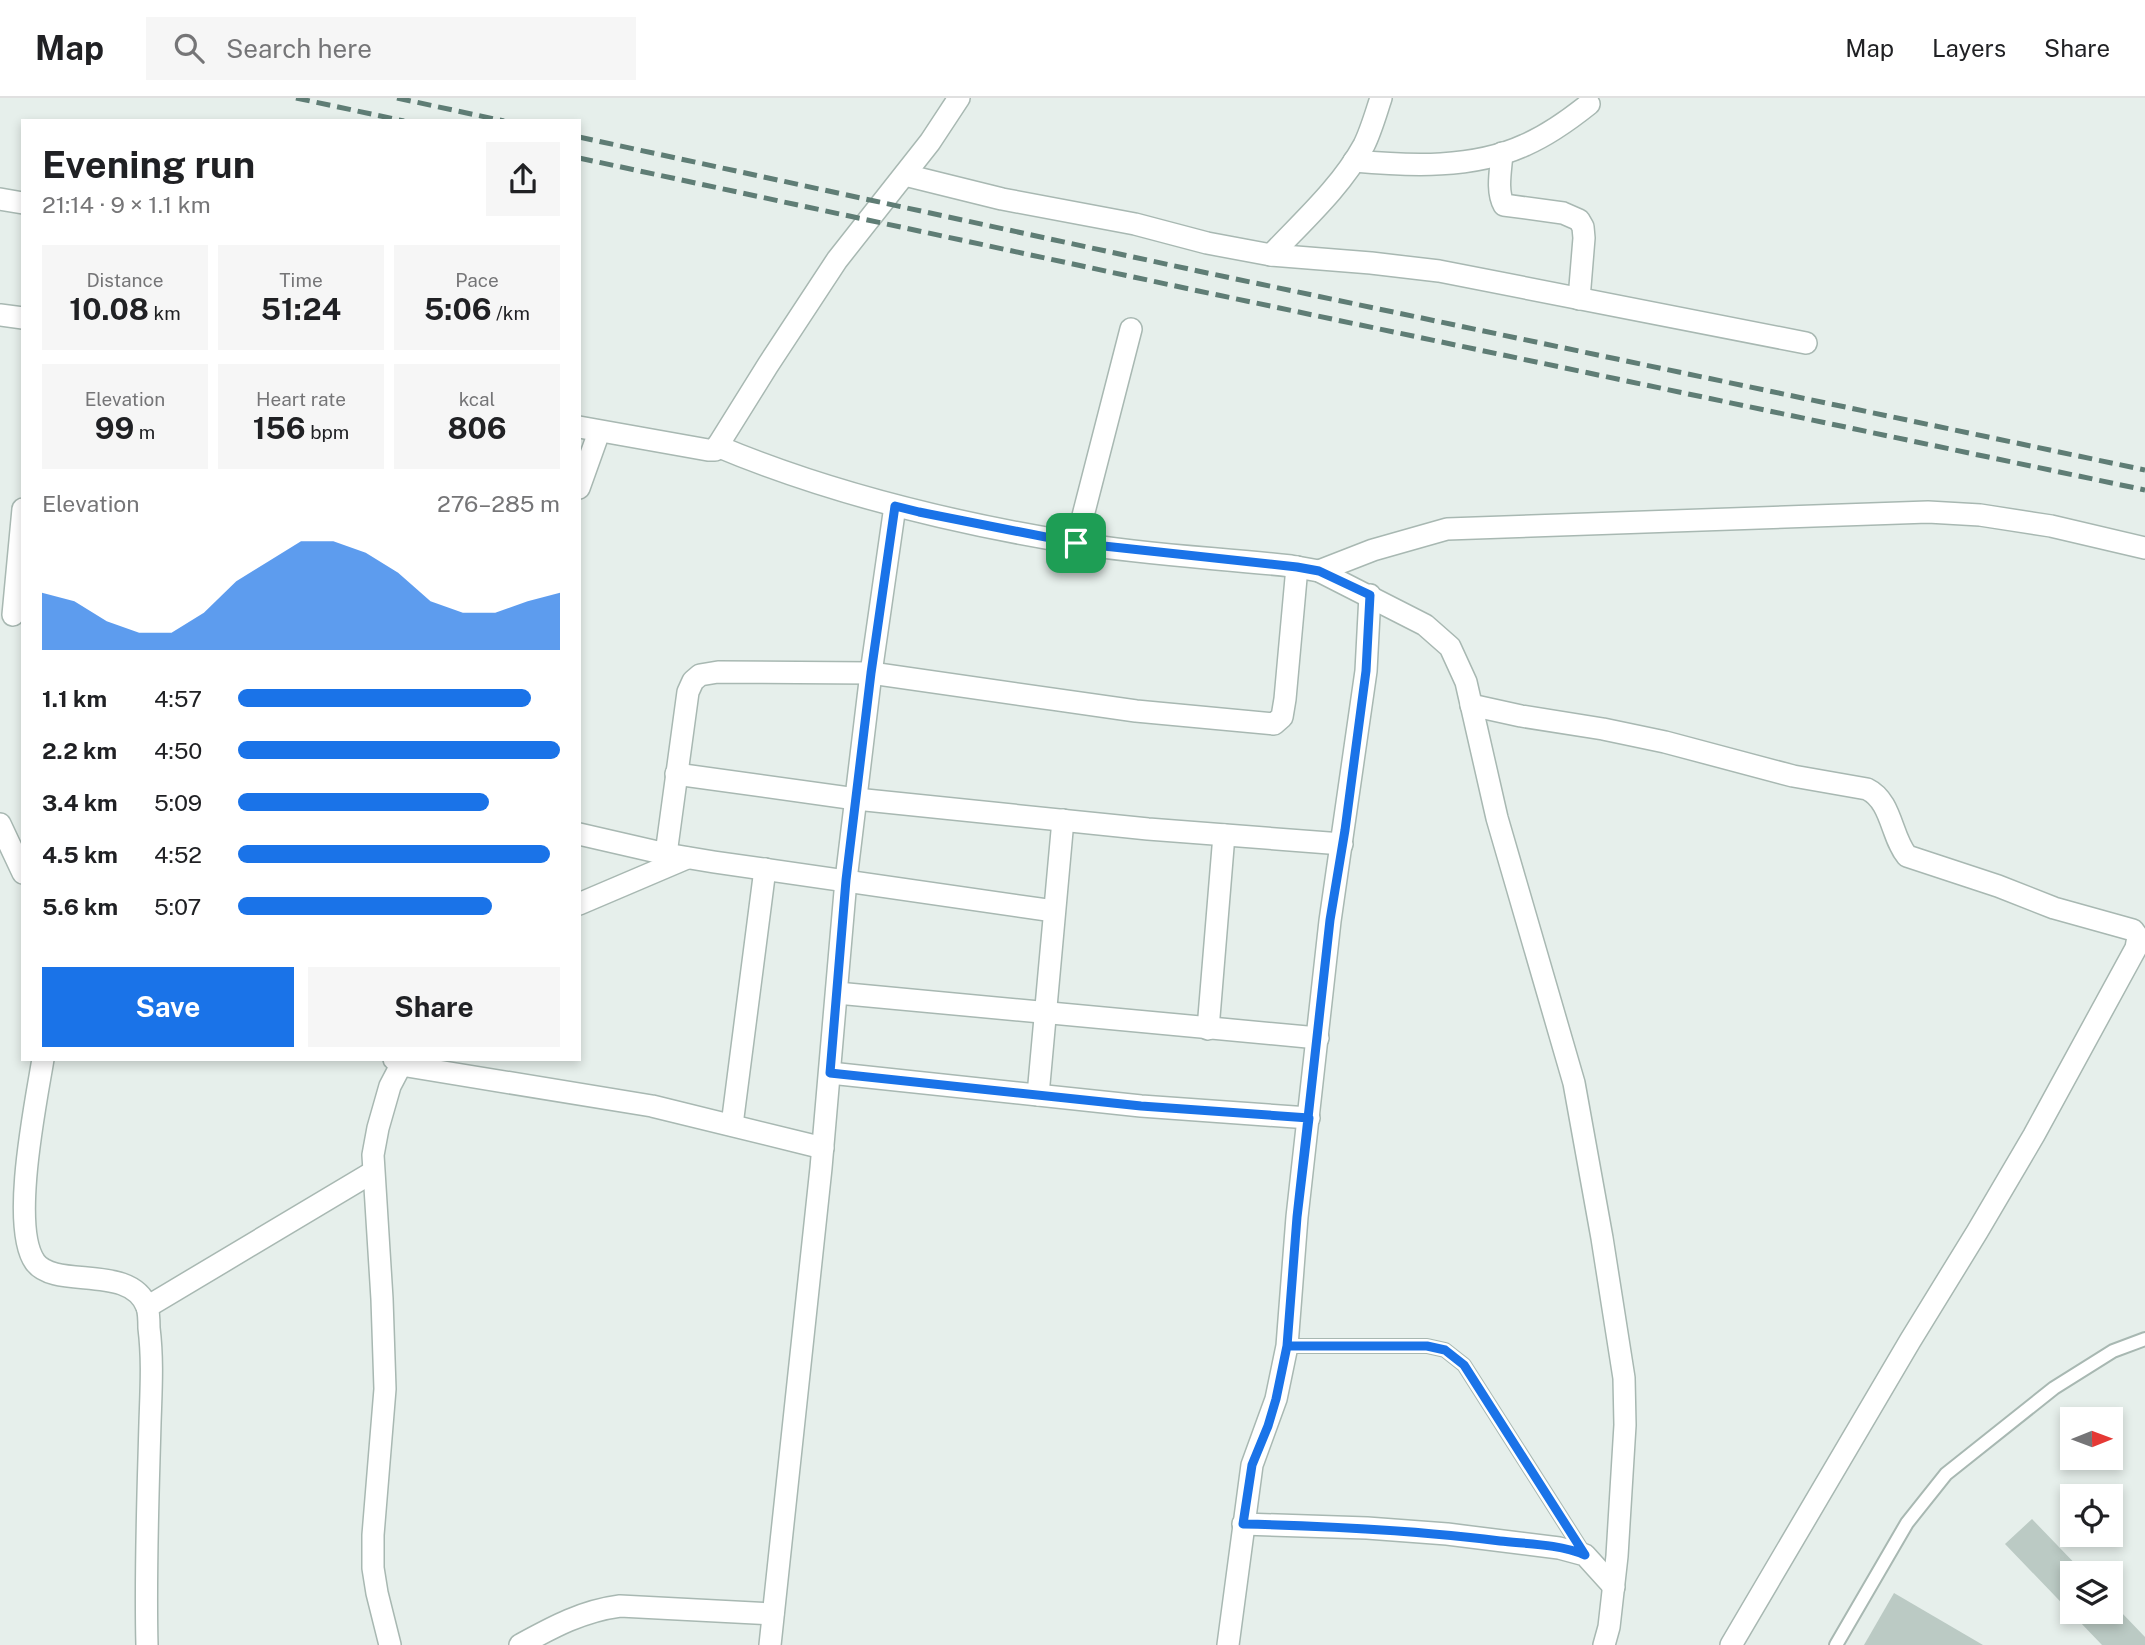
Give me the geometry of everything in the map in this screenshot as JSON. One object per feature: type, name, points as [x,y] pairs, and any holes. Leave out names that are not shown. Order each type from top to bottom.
[{"type":"street","points":[[581,476],[589,429],[708,450],[717,446],[838,260],[930,142],[959,98]]},
{"type":"street","points":[[1271,255],[1327,196],[1354,161],[1365,142],[1381,98]]},
{"type":"street","points":[[1354,161],[1463,161],[1502,153],[1542,136],[1565,123],[1589,104]]},
{"type":"street","points":[[1502,153],[1500,200],[1504,205],[1563,214],[1576,218],[1581,223],[1584,237],[1579,299]]},
{"type":"street","points":[[905,174],[1002,200],[1135,224],[1207,243],[1271,255],[1402,266],[1476,278],[1806,343]]},
{"type":"street","points":[[0,199],[21,203]]},
{"type":"street","points":[[0,315],[21,318]]},
{"type":"street","points":[[1076,543],[1132,330]]},
{"type":"street","points":[[717,446],[793,475],[919,512],[1076,543],[1319,571],[1425,625],[1450,647],[1466,682],[1500,831],[1574,1083],[1624,1378],[1614,1587],[1604,1645]]},
{"type":"street","points":[[770,1645],[823,1148],[846,880],[871,673],[895,506]]},
{"type":"street","points":[[1319,571],[1373,550],[1447,529],[1876,513],[1928,512],[1980,516],[2052,526],[2145,548]]},
{"type":"street","points":[[12,615],[21,528]]},
{"type":"street","points":[[666,854],[688,692],[693,681],[700,675],[732,671],[871,673],[1136,711],[1274,723],[1282,717],[1285,699],[1297,567]]},
{"type":"street","points":[[1228,1645],[1252,1465],[1276,1399],[1287,1346],[1297,1217],[1330,920],[1366,671],[1370,595]]},
{"type":"street","points":[[1471,705],[1677,745],[1793,776],[1867,789],[1874,793],[1882,805],[1902,849],[1912,858],[1998,886],[2054,908],[2133,930],[2138,937],[2136,948],[2034,1135],[1731,1645]]},
{"type":"street","points":[[676,774],[856,799],[1342,844]]},
{"type":"street","points":[[1038,1095],[1063,820]]},
{"type":"street","points":[[0,824],[21,869]]},
{"type":"street","points":[[581,834],[688,858],[1054,911]]},
{"type":"street","points":[[1208,1029],[1224,835]]},
{"type":"street","points":[[581,903],[688,858]]},
{"type":"street","points":[[733,1125],[765,869]]},
{"type":"street","points":[[837,993],[1318,1038]]},
{"type":"street","points":[[43,1061],[27,1158],[24,1219],[29,1249],[36,1264],[50,1272],[125,1284],[139,1293],[147,1307],[153,1354],[147,1542],[147,1645]]},
{"type":"street","points":[[390,1645],[373,1567],[373,1535],[385,1389],[373,1155],[390,1086],[401,1061],[622,1100],[823,1148]]},
{"type":"street","points":[[830,1073],[1141,1106],[1309,1118]]},
{"type":"street","points":[[147,1307],[373,1172]]},
{"type":"street","points":[[1243,1524],[1447,1534],[1559,1548],[1585,1555],[1614,1587]]},
{"type":"street","points":[[520,1645],[574,1617],[597,1609],[620,1606],[773,1614]]},
{"type":"lane","points":[[1836,1645],[1908,1523],[1945,1474],[2054,1388],[2113,1351],[2145,1339]]},
{"type":"lane","points":[[1287,1346],[1414,1345],[1437,1347],[1454,1356],[1464,1365],[1585,1555]]},
{"type":"building","points":[[2032,1519],[2072,1561],[2060,1561],[2060,1601],[2005,1544]]},
{"type":"building","points":[[1894,1593],[1983,1645],[1864,1645]]},
{"type":"building","points":[[2123,1614],[2145,1637],[2145,1645],[2102,1645],[2082,1624],[2123,1624]]},
{"type":"railway","points":[[296,98],[395,119]]},
{"type":"railway","points":[[397,98],[495,119]]},
{"type":"railway","points":[[581,137],[1198,271],[2145,470]]},
{"type":"railway","points":[[581,158],[2145,490]]},
{"type":"route","points":[[1076,543],[895,506],[871,673],[846,880],[830,1073],[1141,1106],[1309,1118],[1297,1217],[1287,1346],[1414,1345],[1437,1347],[1454,1356],[1464,1365],[1585,1555],[1559,1548],[1447,1534],[1243,1524],[1252,1465],[1276,1399],[1287,1346],[1289,1313],[1297,1217],[1318,1038],[1330,920],[1366,671],[1370,595],[1319,571],[1297,567],[1076,543]]}]
